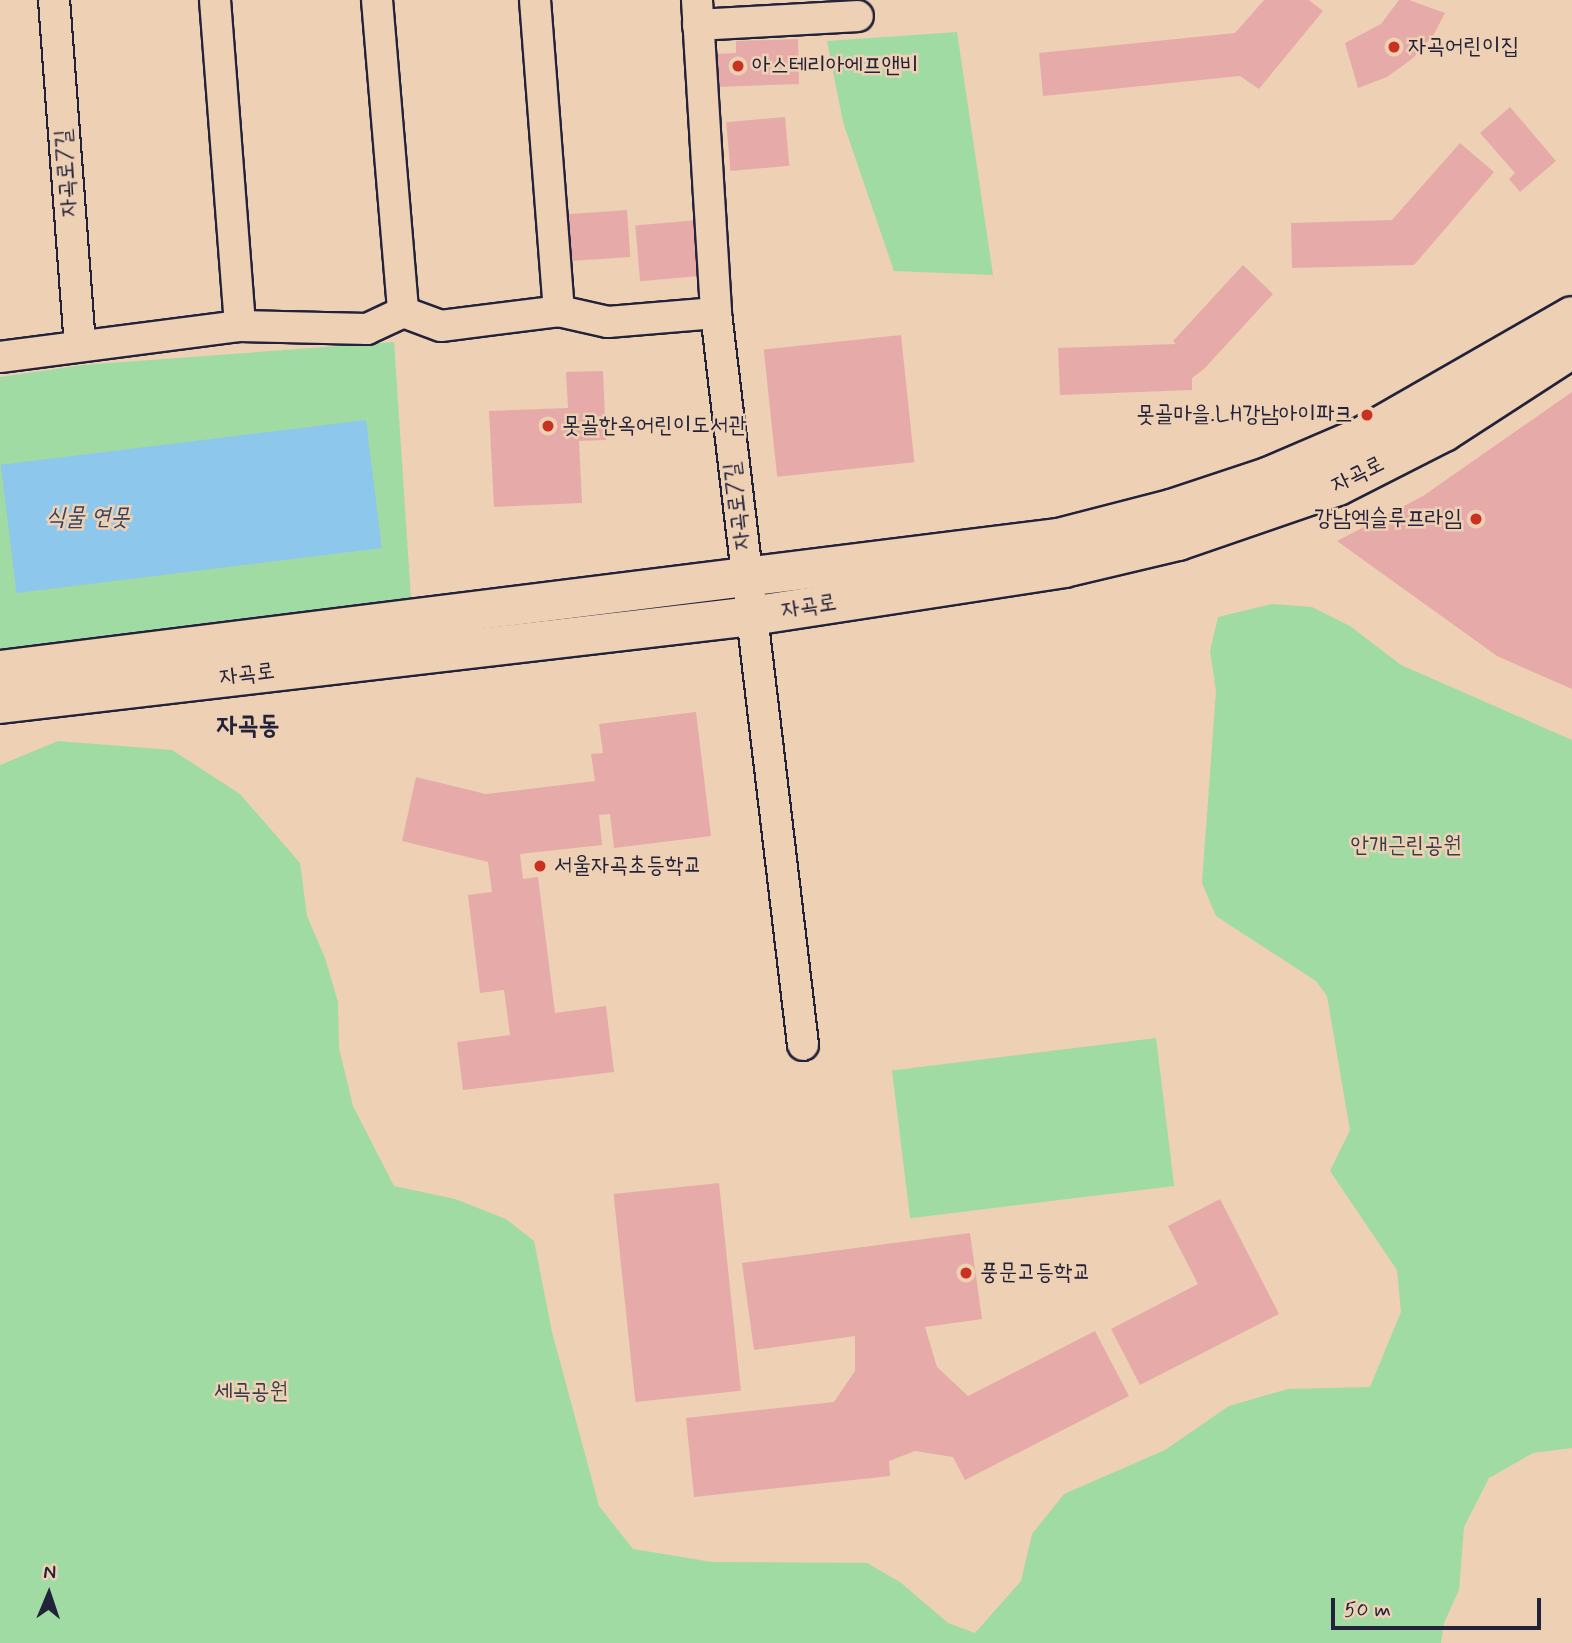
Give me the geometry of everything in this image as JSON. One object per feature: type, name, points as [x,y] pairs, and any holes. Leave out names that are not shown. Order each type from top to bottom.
[{"type":"main road","name":"자곡로","points":[[0,670],[1059,538],[1171,509],[1270,476],[1361,437],[1572,316]]},
{"type":"main road","name":"자곡로","points":[[0,704],[751,615],[1064,568],[1190,537],[1338,486],[1444,432],[1572,349]]},
{"type":"street","name":"자곡로7길","points":[[54,0],[80,346]]},
{"type":"street","points":[[215,0],[240,326]]},
{"type":"street","points":[[377,0],[403,312]]},
{"type":"street","points":[[535,0],[559,311]]},
{"type":"street","name":"자곡로7길","points":[[803,1045],[716,313],[697,12],[858,16]]},
{"type":"street","points":[[0,357],[240,326],[367,330],[403,312],[441,326],[559,311],[608,323],[716,313]]},
{"type":"green space","points":[[957,32],[993,275],[894,271],[843,122],[827,41]]},
{"type":"green space","points":[[394,342],[411,599],[0,657],[0,377],[83,365]]},
{"type":"green space","name":"세곡공원","points":[[1272,604],[1312,607],[1350,626],[1401,665],[1572,740],[1572,1448],[1533,1453],[1489,1478],[1464,1527],[1459,1590],[1444,1623],[1441,1643],[0,1643],[0,765],[58,741],[172,750],[240,794],[300,863],[307,916],[325,958],[338,1002],[339,1048],[353,1106],[394,1186],[455,1199],[506,1219],[534,1241],[552,1332],[599,1506],[633,1549],[712,1562],[867,1563],[900,1582],[948,1623],[975,1633],[1021,1581],[1032,1534],[1064,1494],[1165,1450],[1229,1406],[1288,1389],[1370,1387],[1401,1312],[1397,1270],[1330,1171],[1350,1130],[1327,996],[1316,981],[1216,916],[1202,883],[1216,691],[1210,651],[1218,617]]},
{"type":"green space","points":[[1156,1038],[1174,1186],[910,1218],[892,1070]]},
{"type":"water","name":"식물 연못","points":[[366,420],[382,548],[16,593],[1,465]]},
{"type":"building","points":[[1264,0],[1309,0],[1323,11],[1259,89],[1240,76],[1043,96],[1039,53],[1235,33]]},
{"type":"building","points":[[1399,0],[1409,0],[1445,13],[1433,36],[1412,59],[1387,77],[1358,88],[1345,43],[1381,24]]},
{"type":"building","points":[[798,39],[799,84],[716,87],[715,54],[736,53],[736,41]]},
{"type":"building","points":[[1510,107],[1556,161],[1520,192],[1509,179],[1515,173],[1480,133]]},
{"type":"building","points":[[785,117],[789,166],[730,171],[726,122]]},
{"type":"building","points":[[1460,143],[1494,172],[1414,265],[1292,268],[1291,223],[1392,220]]},
{"type":"building","points":[[627,210],[630,257],[566,261],[563,214]]},
{"type":"building","points":[[697,220],[702,276],[640,281],[635,225]]},
{"type":"building","points":[[1243,265],[1273,294],[1204,369],[1192,378],[1192,390],[1060,395],[1058,348],[1176,344],[1173,341]]},
{"type":"building","points":[[901,335],[914,462],[777,477],[764,349]]},
{"type":"building","name":"못골한옥어린이도서관","points":[[603,371],[606,440],[579,441],[582,503],[494,507],[489,411],[568,408],[566,372]]},
{"type":"building","name":"강남엑슬루프라임","points":[[1572,392],[1572,689],[1497,656],[1337,541],[1423,496]]},
{"type":"building","points":[[696,712],[711,836],[614,848],[610,814],[599,815],[602,845],[520,854],[523,879],[538,877],[555,1013],[606,1006],[614,1072],[463,1090],[457,1042],[510,1035],[504,990],[480,993],[468,895],[492,892],[488,862],[402,841],[416,777],[486,794],[595,781],[591,754],[603,753],[599,724]]},
{"type":"building","points":[[719,1183],[741,1391],[635,1402],[614,1194]]},
{"type":"building","points":[[1220,1199],[1279,1314],[1140,1385],[1111,1329],[1198,1284],[1168,1226]]},
{"type":"building","points":[[970,1233],[982,1319],[925,1327],[937,1367],[968,1396],[1095,1331],[1129,1396],[965,1480],[953,1457],[915,1451],[889,1461],[890,1476],[694,1497],[686,1418],[834,1402],[855,1371],[855,1336],[754,1350],[742,1263]]},
{"type":"place","name":"자곡어린이집","points":[[1394,47]]},
{"type":"place","name":"아스테리아에프앤비","points":[[738,66]]},
{"type":"place","name":"못골마을.LH강남아이파크","points":[[1367,415]]},
{"type":"place","name":"못골한옥어린이도서관","points":[[548,426]]},
{"type":"place","name":"강남엑슬루프라임","points":[[1476,519]]},
{"type":"place","name":"서울자곡초등학교","points":[[540,866]]},
{"type":"place","name":"풍문고등학교","points":[[966,1273]]},
{"type":"district","name":"자곡동","points":[[248,727]]},
{"type":"park label","name":"안개근린공원","points":[[1406,846]]}]
